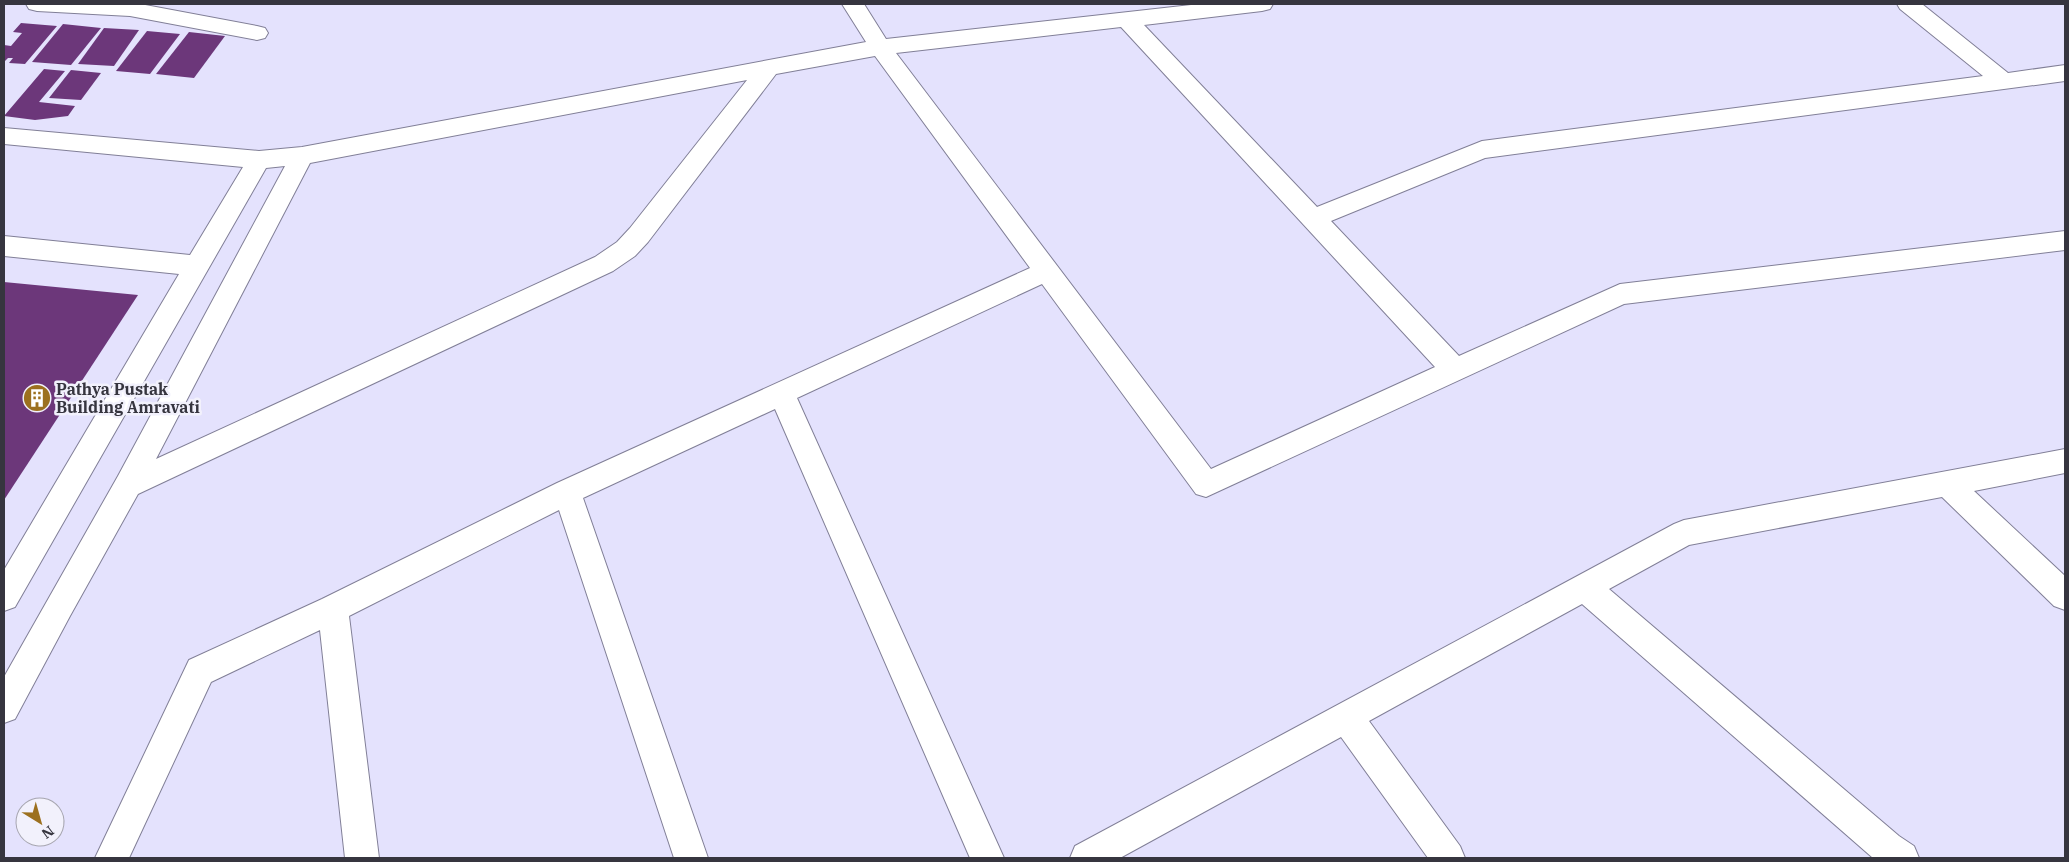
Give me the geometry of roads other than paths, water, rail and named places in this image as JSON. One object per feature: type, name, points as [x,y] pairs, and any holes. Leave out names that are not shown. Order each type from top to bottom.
[{"type":"street","points":[[37,4],[134,6],[257,34]]},
{"type":"street","points":[[853,4],[880,47],[1206,485],[1620,294],[2065,241]]},
{"type":"street","points":[[4,136],[259,160],[302,156],[880,47],[1262,4]]},
{"type":"street","points":[[1908,4],[2004,81]]},
{"type":"street","points":[[1126,19],[1455,370]]},
{"type":"street","points":[[128,485],[604,264],[626,249],[639,235],[769,68]]},
{"type":"street","points":[[1314,218],[1482,150],[2065,73]]},
{"type":"street","points":[[4,708],[59,606],[128,485],[302,156]]},
{"type":"street","points":[[4,597],[259,160]]},
{"type":"street","points":[[4,246],[197,266]]},
{"type":"street","points":[[112,858],[200,671],[333,610],[567,492],[1047,271]]},
{"type":"street","points":[[781,392],[987,858]]},
{"type":"street","points":[[1087,858],[1684,533],[2065,461]]},
{"type":"street","points":[[1947,483],[2065,596]]},
{"type":"street","points":[[567,492],[691,858]]},
{"type":"street","points":[[1584,587],[1887,848],[1902,858]]},
{"type":"street","points":[[333,610],[362,858]]},
{"type":"street","points":[[1346,717],[1448,858]]},
{"type":"place","name":"Pathya Pustak Building Amravati","points":[[37,398]]}]
